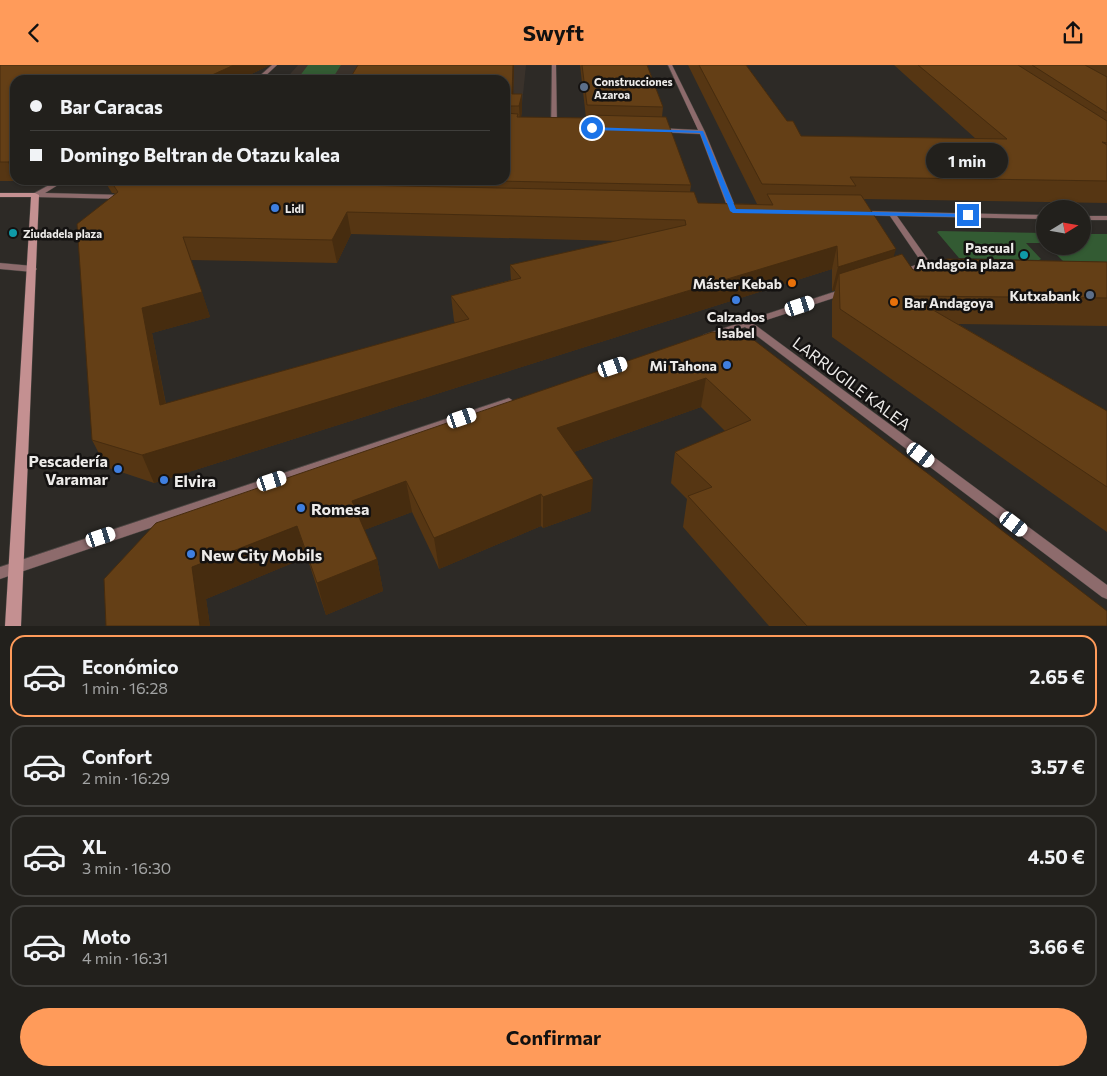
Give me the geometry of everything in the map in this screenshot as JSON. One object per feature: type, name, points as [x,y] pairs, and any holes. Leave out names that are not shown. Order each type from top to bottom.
[{"type":"main road","points":[[0,195],[35,195],[33,269],[28,302],[13,626]]},
{"type":"street","points":[[263,75],[274,65]]},
{"type":"street","points":[[554,65],[554,127]]},
{"type":"street","points":[[670,65],[702,132],[733,211]]},
{"type":"street","points":[[544,127],[564,128]]},
{"type":"street","points":[[649,129],[702,132]]},
{"type":"street","points":[[35,195],[54,185]]},
{"type":"street","points":[[35,195],[129,197]]},
{"type":"street","points":[[724,211],[743,211]]},
{"type":"street","points":[[854,213],[1036,217]]},
{"type":"street","points":[[891,276],[927,264],[892,214]]},
{"type":"street","points":[[1091,218],[1107,218]]},
{"type":"street","points":[[0,267],[33,269]]},
{"type":"street","points":[[698,339],[854,288]]},
{"type":"street","name":"LARRUGILE KALEA","points":[[746,323],[1107,593]]},
{"type":"street","points":[[0,573],[518,399]]},
{"type":"shaded area","points":[[298,65],[526,65],[521,114],[510,117],[510,75],[289,75]]},
{"type":"green space","points":[[308,65],[341,65],[335,75],[300,75]]},
{"type":"green space","points":[[937,232],[1036,233],[1036,243],[1026,243],[1041,259],[959,258]]},
{"type":"green space","points":[[1091,234],[1107,234],[1107,262],[1063,261],[1057,255],[1091,255]]},
{"type":"building","points":[[0,65],[234,65],[212,75],[10,75],[10,161],[0,162]]},
{"type":"building","points":[[358,65],[513,65],[512,94],[522,94],[519,106],[510,106],[510,75],[352,75]]},
{"type":"building","points":[[582,65],[647,65],[663,107],[587,105]]},
{"type":"building","points":[[699,65],[746,65],[787,121],[793,121],[801,136],[1007,139],[918,65],[1018,65],[1107,121],[1107,143],[1102,142],[1107,145],[1107,181],[850,177],[856,186],[762,184]]},
{"type":"building","points":[[1032,65],[1085,65],[1107,77],[1107,113]]},
{"type":"building","points":[[510,113],[518,114],[517,117],[588,118],[588,115],[666,117],[691,185],[510,181]]},
{"type":"building","points":[[113,185],[353,185],[694,192],[698,203],[773,205],[767,194],[861,195],[896,249],[838,267],[837,246],[142,455],[92,440],[77,224],[118,192]],"holes":[[[347,212],[685,220],[686,225],[510,265],[521,278],[451,296],[469,319],[160,405],[142,308],[202,292],[183,237],[332,240]]]},
{"type":"building","points":[[902,254],[913,270],[947,259],[1107,262],[1107,298],[909,296],[1107,411],[1107,487],[840,309],[839,274]]},
{"type":"building","points":[[712,332],[746,334],[1107,611],[1107,626],[807,626],[688,496],[712,487],[675,452],[751,420],[706,378],[557,428],[593,479],[543,497],[541,494],[434,538],[406,481],[352,501],[377,559],[317,583],[297,526],[192,567],[200,626],[106,626],[104,579],[156,523]]},
{"type":"place","name":"Construcciones Azaroa","points":[[584,87]]},
{"type":"place","name":"Lidl","points":[[275,208]]},
{"type":"place","name":"Ziudadela plaza","points":[[13,233]]},
{"type":"place","name":"Pascual Andagoia plaza","points":[[1024,255]]},
{"type":"place","name":"Máster Kebab","points":[[792,283]]},
{"type":"place","name":"Kutxabank","points":[[1090,295]]},
{"type":"place","name":"Calzados Isabel","points":[[736,300]]},
{"type":"place","name":"Bar Andagoya","points":[[894,302]]},
{"type":"place","name":"Mi Tahona","points":[[727,365]]},
{"type":"place","name":"Pescadería Varamar","points":[[118,469]]},
{"type":"place","name":"Elvira","points":[[164,480]]},
{"type":"place","name":"Romesa","points":[[301,508]]},
{"type":"place","name":"New City Mobils","points":[[191,554]]},
{"type":"route","points":[[592,128],[702,132],[733,211],[968,215]]}]
